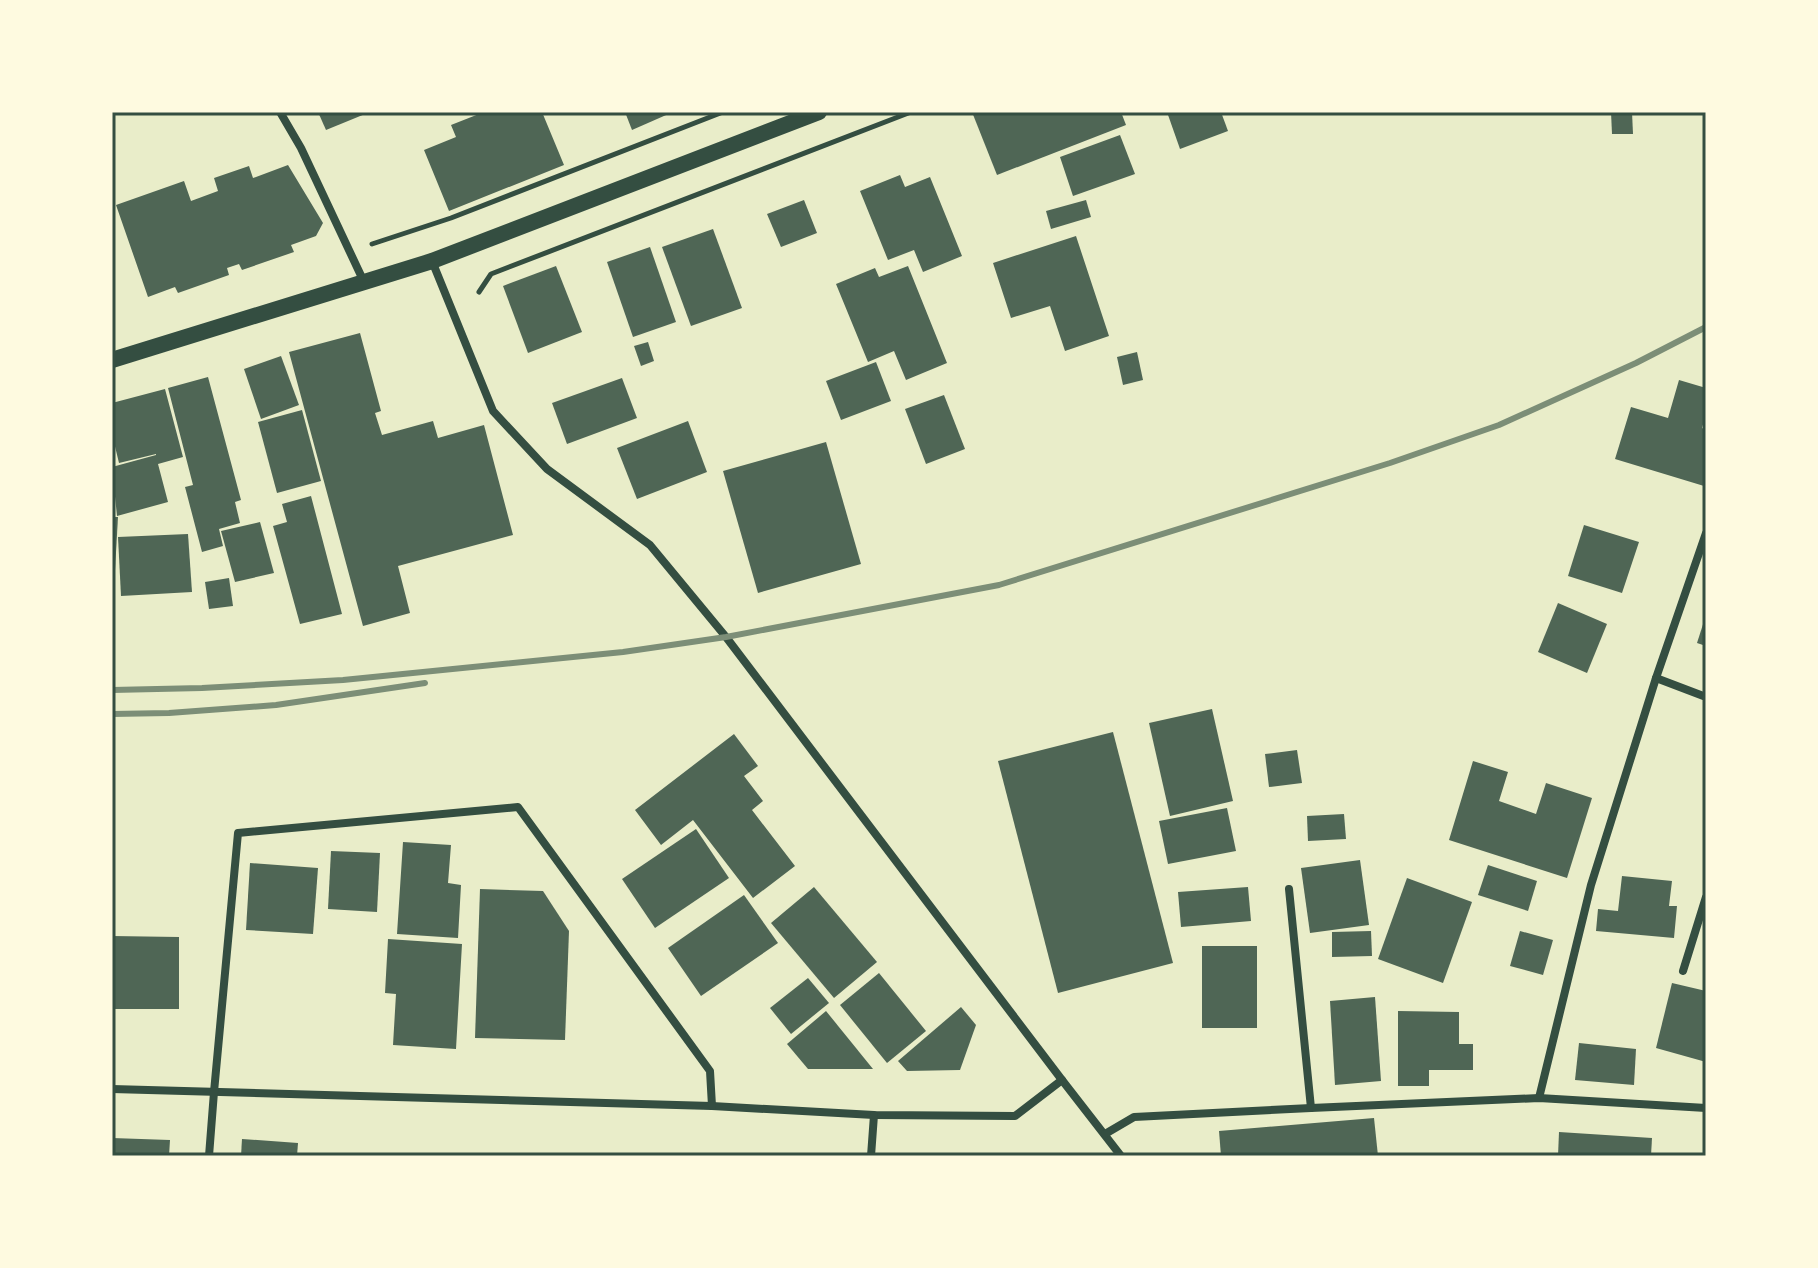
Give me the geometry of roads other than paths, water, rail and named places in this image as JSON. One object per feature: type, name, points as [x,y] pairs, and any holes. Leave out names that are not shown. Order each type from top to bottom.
[{"type":"main road","points":[[112,360],[432,261],[808,114]]},
{"type":"street","points":[[280,112],[301,148],[364,283]]},
{"type":"street","points":[[432,261],[493,411],[547,469],[650,545],[726,637],[1121,1156]]},
{"type":"street","points":[[1539,1098],[1591,885],[1656,678],[1706,533]]},
{"type":"street","points":[[1656,678],[1706,697]]},
{"type":"street","points":[[209,1156],[238,833],[518,807],[710,1071],[712,1106]]},
{"type":"street","points":[[1289,889],[1311,1108]]},
{"type":"street","points":[[1683,971],[1706,897]]},
{"type":"street","points":[[112,1089],[712,1106],[874,1115],[1015,1116],[1062,1080]]},
{"type":"street","points":[[1105,1134],[1134,1117],[1539,1098],[1706,1108]]},
{"type":"street","points":[[871,1156],[874,1115]]},
{"type":"railway","points":[[112,690],[343,680],[623,652],[726,637],[999,585],[1390,463],[1499,425],[1636,363],[1706,327]]},
{"type":"railway","points":[[112,714],[276,705],[425,683]]}]
